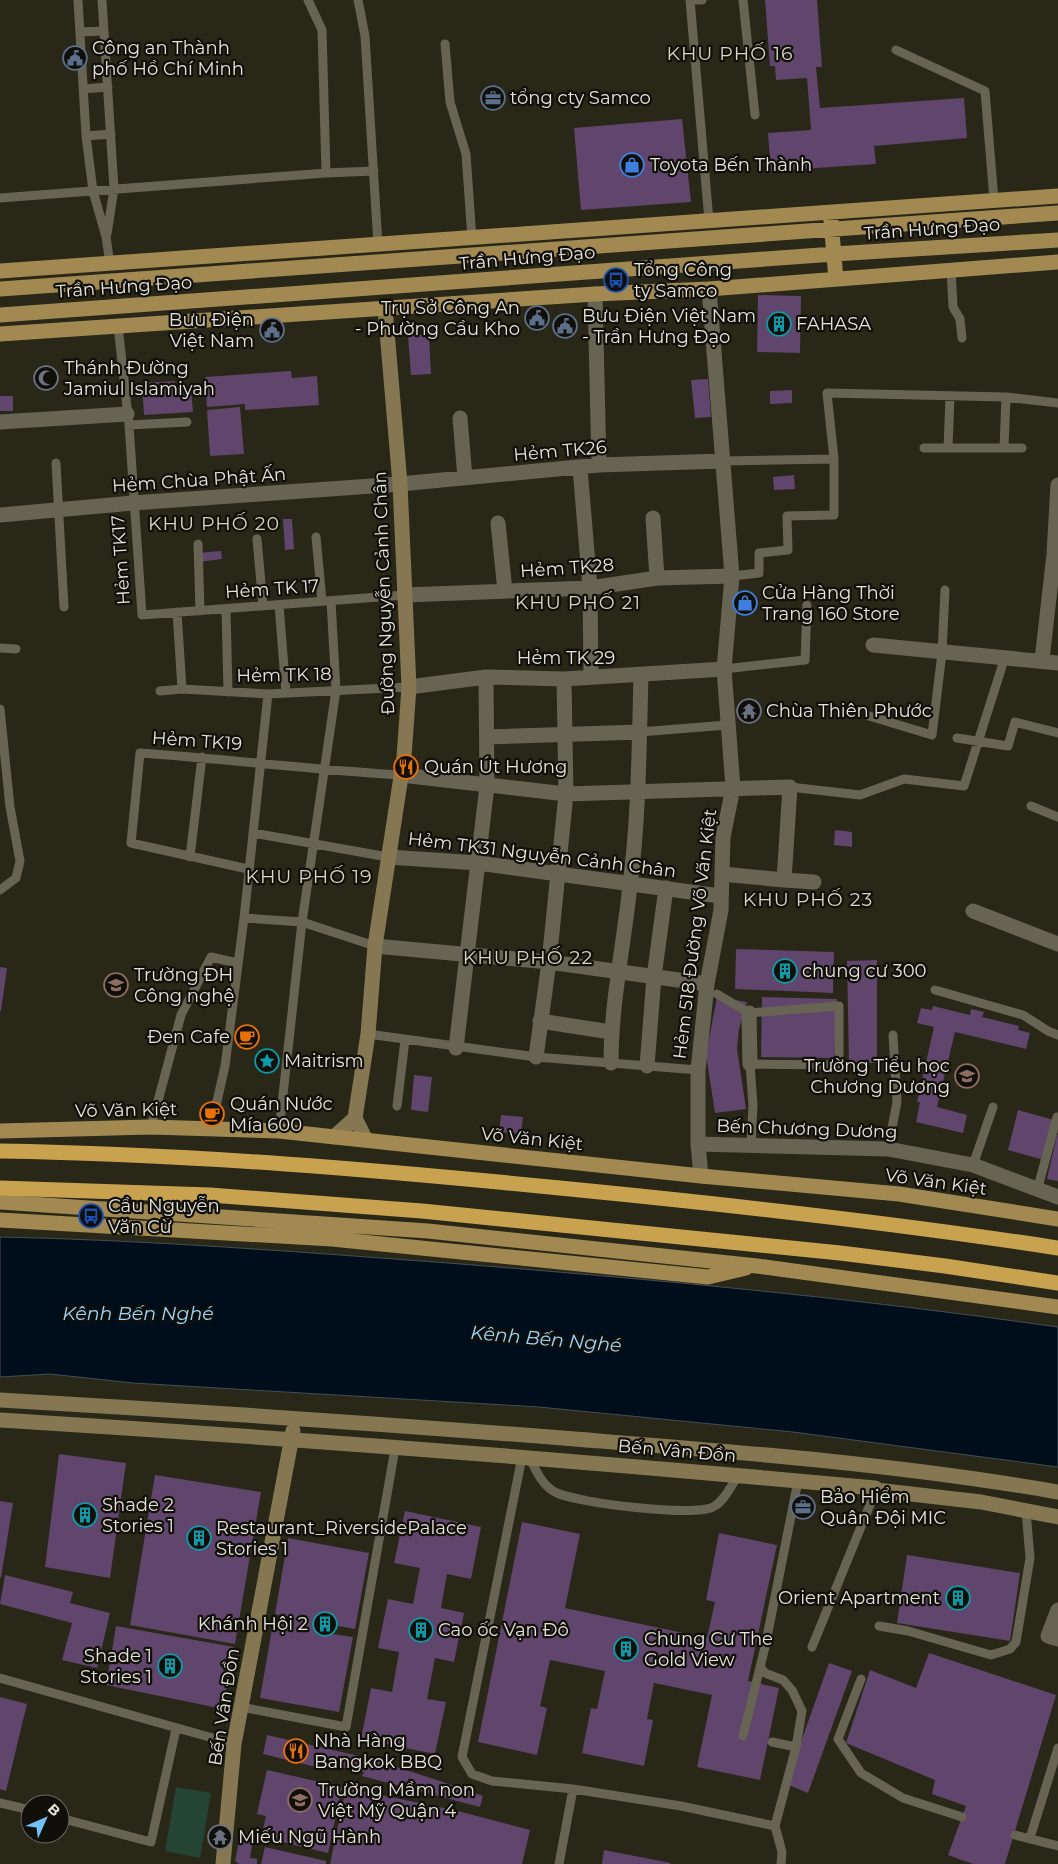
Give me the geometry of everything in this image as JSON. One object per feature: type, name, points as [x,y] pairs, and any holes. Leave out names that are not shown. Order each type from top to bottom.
[{"type":"highway","points":[[0,1151],[214,1158],[456,1177],[702,1202],[1058,1248]]},
{"type":"highway","points":[[0,1188],[210,1195],[422,1211],[840,1253],[1058,1283]]},
{"type":"main road","name":"Trần Hưng Đạo","points":[[0,271],[1058,196]]},
{"type":"main road","points":[[902,207],[904,225]]},
{"type":"main road","points":[[830,212],[836,280]]},
{"type":"main road","name":"Trần Hưng Đạo","points":[[0,289],[1058,213]]},
{"type":"main road","points":[[741,219],[742,236]]},
{"type":"main road","points":[[709,221],[711,237]]},
{"type":"main road","points":[[669,224],[671,240]]},
{"type":"main road","points":[[564,232],[566,249]]},
{"type":"main road","points":[[472,238],[474,256]]},
{"type":"main road","name":"Trần Hưng Đạo","points":[[0,316],[167,302],[382,289],[708,263],[1058,240]]},
{"type":"main road","points":[[378,245],[385,308]]},
{"type":"main road","points":[[905,249],[908,273]]},
{"type":"main road","points":[[241,255],[242,272]]},
{"type":"main road","points":[[160,260],[162,276]]},
{"type":"main road","points":[[0,334],[595,294],[709,289],[1058,262]]},
{"type":"main road","points":[[708,263],[709,289]]},
{"type":"main road","points":[[110,264],[118,326]]},
{"type":"main road","points":[[672,266],[674,291]]},
{"type":"main road","points":[[274,296],[276,316]]},
{"type":"main road","points":[[167,302],[169,323]]},
{"type":"main road","name":"Đường Nguyễn Cảnh Chân","points":[[354,1118],[368,1034],[375,946],[401,775],[409,686],[400,484],[385,308]]},
{"type":"main road","points":[[23,313],[26,332]]},
{"type":"main road","points":[[334,1137],[354,1118],[366,1140]]},
{"type":"main road","name":"Võ Văn Kiệt","points":[[0,1131],[151,1127],[279,1131],[701,1176],[899,1194],[1058,1219]]},
{"type":"main road","points":[[0,1202],[428,1231],[757,1266],[1058,1307]]},
{"type":"main road","points":[[0,1220],[332,1239],[708,1277],[757,1266]]},
{"type":"main road","name":"Bến Vân Đồn","points":[[0,1400],[296,1417],[782,1456],[996,1481],[1058,1492]]},
{"type":"main road","name":"Bến Vân Đồn","points":[[223,1864],[234,1744],[296,1417]]},
{"type":"main road","name":"Bến Vân Đồn","points":[[0,1420],[291,1439],[739,1474],[875,1488],[876,1490],[981,1502],[1058,1517]]},
{"type":"street","name":"Hẻm 518 Đường Võ Văn Kiệt","points":[[701,1176],[698,1144],[698,1070],[712,989],[721,910],[723,837],[734,788],[727,725],[724,669],[732,576],[709,289]]},
{"type":"street","points":[[595,294],[599,465]]},
{"type":"street","points":[[460,418],[465,478]]},
{"type":"street","points":[[0,422],[128,419]]},
{"type":"street","name":"Hẻm TK26","points":[[400,484],[599,465],[723,461]]},
{"type":"street","points":[[580,468],[590,588],[591,677]]},
{"type":"street","name":"Hẻm Chùa Phật Ấn","points":[[0,515],[133,503],[400,484]]},
{"type":"street","points":[[1042,660],[1056,554],[1058,486]]},
{"type":"street","points":[[653,518],[657,578]]},
{"type":"street","points":[[498,523],[505,591]]},
{"type":"street","name":"Hẻm TK28","points":[[406,595],[590,588],[657,578],[732,576]]},
{"type":"street","points":[[873,645],[1058,663]]},
{"type":"street","name":"Hẻm TK 29","points":[[409,686],[486,677],[564,679],[641,676],[724,669]]},
{"type":"street","points":[[611,1063],[611,1032],[631,884],[638,793],[641,676]]},
{"type":"street","points":[[456,1048],[487,786],[486,677]]},
{"type":"street","points":[[536,1057],[549,962],[566,794],[564,679]]},
{"type":"street","points":[[487,737],[640,732]]},
{"type":"street","points":[[401,775],[566,794],[790,787],[784,880]]},
{"type":"street","name":"Hẻm TK31 Nguyễn Cảnh Chân","points":[[388,856],[478,863],[720,896]]},
{"type":"street","points":[[722,874],[814,882]]},
{"type":"street","points":[[647,1066],[654,977],[666,888]]},
{"type":"street","points":[[973,911],[1058,944]]},
{"type":"street","points":[[375,946],[549,962],[654,977],[712,989]]},
{"type":"street","points":[[749,1013],[750,1064]]},
{"type":"street","points":[[540,1022],[611,1032]]},
{"type":"street","name":"Bến Chương Dương","points":[[698,1144],[888,1149],[973,1165],[1038,1187],[1058,1196]]},
{"type":"street","points":[[1058,1610],[1048,1636],[1058,1639]]},
{"type":"lane","points":[[78,0],[86,136],[93,191],[106,237],[110,264]]},
{"type":"lane","points":[[102,0],[114,189],[106,237]]},
{"type":"lane","points":[[308,0],[322,30],[326,173]]},
{"type":"lane","points":[[358,0],[365,36],[378,245]]},
{"type":"lane","points":[[702,0],[690,0],[709,221]]},
{"type":"lane","points":[[742,0],[755,115]]},
{"type":"lane","points":[[80,32],[104,31]]},
{"type":"lane","points":[[445,44],[450,102],[466,154],[472,238]]},
{"type":"lane","points":[[896,50],[985,92],[994,200]]},
{"type":"lane","points":[[83,89],[108,87]]},
{"type":"lane","points":[[86,136],[111,134]]},
{"type":"lane","points":[[0,198],[374,171]]},
{"type":"lane","points":[[951,270],[953,307],[960,319],[962,338]]},
{"type":"lane","name":"Hẻm TK17","points":[[118,326],[128,419],[142,615]]},
{"type":"lane","points":[[732,576],[759,573],[760,553],[788,550],[787,516],[834,515],[834,459],[827,393],[1006,397],[1058,403]]},
{"type":"lane","points":[[948,448],[950,396]]},
{"type":"lane","points":[[1004,448],[1006,397]]},
{"type":"lane","points":[[128,419],[187,422]]},
{"type":"lane","points":[[924,448],[1022,448]]},
{"type":"lane","points":[[723,461],[834,459]]},
{"type":"lane","points":[[56,463],[57,510],[64,607]]},
{"type":"lane","points":[[279,1131],[302,922],[336,690],[327,601],[316,537]]},
{"type":"lane","points":[[256,539],[263,606]]},
{"type":"lane","points":[[198,544],[200,610]]},
{"type":"lane","points":[[869,716],[932,736],[942,653],[945,590]]},
{"type":"lane","name":"Hẻm TK 17","points":[[142,615],[406,595]]},
{"type":"lane","points":[[279,605],[286,693]]},
{"type":"lane","points":[[724,669],[805,660],[807,605]]},
{"type":"lane","points":[[226,609],[228,692]]},
{"type":"lane","points":[[177,612],[182,689]]},
{"type":"lane","points":[[0,648],[16,649]]},
{"type":"lane","points":[[790,787],[860,795],[904,779],[964,786],[1005,657]]},
{"type":"lane","name":"Hẻm TK 18","points":[[160,691],[182,689],[268,694],[409,686]]},
{"type":"lane","points":[[211,1128],[225,1066],[244,918],[268,694]]},
{"type":"lane","points":[[0,709],[10,807],[20,861],[16,878],[0,890]]},
{"type":"lane","points":[[957,738],[1008,746],[1015,722],[1058,733]]},
{"type":"lane","points":[[640,732],[727,725]]},
{"type":"lane","name":"Hẻm TK19","points":[[248,869],[131,843],[140,753],[202,757],[324,771],[401,775]]},
{"type":"lane","points":[[190,857],[202,757]]},
{"type":"lane","points":[[1031,806],[1058,817]]},
{"type":"lane","points":[[253,833],[388,856]]},
{"type":"lane","points":[[244,918],[302,922],[375,946]]},
{"type":"lane","points":[[151,1127],[181,1016],[211,957],[237,963]]},
{"type":"lane","points":[[712,989],[749,1013],[839,1006],[839,1065],[750,1064],[753,1105],[751,1144]]},
{"type":"lane","points":[[935,990],[1023,1015],[1058,1035]]},
{"type":"lane","points":[[368,1034],[456,1048],[536,1057],[698,1070]]},
{"type":"lane","points":[[888,1149],[897,1102],[893,1035]]},
{"type":"lane","points":[[397,1106],[405,1040]]},
{"type":"lane","points":[[973,1165],[993,1107]]},
{"type":"lane","points":[[1038,1187],[1057,1117]]},
{"type":"lane","points":[[241,1707],[346,1728],[395,1448]]},
{"type":"lane","points":[[526,1457],[538,1477],[556,1492],[585,1502],[627,1506],[700,1510],[712,1508],[720,1502],[739,1474]]},
{"type":"lane","points":[[526,1457],[462,1757],[472,1774],[492,1782],[573,1789],[681,1806],[775,1826]]},
{"type":"lane","points":[[743,1736],[760,1667],[798,1481]]},
{"type":"lane","points":[[812,1647],[876,1490]]},
{"type":"lane","points":[[879,1626],[908,1631],[991,1655],[1010,1649],[1016,1642],[1028,1578],[1030,1558],[1026,1511]]},
{"type":"lane","points":[[760,1667],[765,1673],[783,1680],[792,1690],[802,1711],[796,1747],[775,1826],[782,1852],[781,1864]]},
{"type":"lane","points":[[0,1678],[234,1744]]},
{"type":"lane","points":[[861,1679],[838,1739],[861,1773],[902,1798],[962,1816]]},
{"type":"lane","points":[[70,1821],[152,1842],[176,1729]]},
{"type":"lane","points":[[772,1742],[796,1747]]},
{"type":"lane","points":[[1030,1838],[1058,1748]]},
{"type":"lane","points":[[559,1864],[573,1789]]},
{"type":"lane","points":[[0,1803],[20,1808]]},
{"type":"lane","points":[[1015,1835],[1058,1846]]},
{"type":"green space","points":[[176,1787],[211,1793],[200,1858],[165,1851]]},
{"type":"water","name":"Kênh Bến Nghé","points":[[0,1237],[224,1247],[524,1269],[830,1298],[1058,1327],[1058,1467],[793,1432],[539,1407],[133,1383],[50,1374],[0,1377]]},
{"type":"building","points":[[765,0],[817,0],[822,67],[816,67],[820,108],[964,98],[967,138],[874,146],[876,164],[771,171],[768,133],[811,130],[807,78],[776,80],[775,66],[770,66]]},
{"type":"building","name":"Toyota Bến Thành","points":[[682,119],[691,202],[581,210],[574,128]]},
{"type":"building","name":"FAHASA","points":[[758,295],[801,296],[800,353],[757,352]]},
{"type":"building","points":[[429,334],[431,374],[411,375],[408,336]]},
{"type":"building","points":[[291,371],[292,378],[317,376],[319,405],[245,410],[245,404],[207,407],[205,377]]},
{"type":"building","points":[[708,379],[711,417],[695,418],[691,380]]},
{"type":"building","points":[[175,381],[175,389],[191,389],[193,412],[144,415],[142,383]]},
{"type":"building","points":[[792,390],[792,403],[770,404],[770,391]]},
{"type":"building","points":[[0,396],[13,396],[13,411],[0,411]]},
{"type":"building","points":[[240,407],[244,454],[210,456],[207,410]]},
{"type":"building","points":[[794,475],[795,489],[774,490],[773,477]]},
{"type":"building","points":[[283,519],[292,519],[294,549],[285,550]]},
{"type":"building","points":[[221,551],[222,559],[198,562],[198,553]]},
{"type":"building","points":[[835,830],[852,832],[852,847],[834,845]]},
{"type":"building","name":"chung cư 300","points":[[736,949],[834,952],[833,993],[735,989]]},
{"type":"building","points":[[877,960],[877,1063],[849,1063],[847,961]]},
{"type":"building","points":[[0,967],[7,968],[1,1011],[0,1011]]},
{"type":"building","points":[[717,997],[747,1002],[739,1029],[737,1049],[746,1109],[715,1113],[706,1055]]},
{"type":"building","points":[[762,997],[837,999],[834,1058],[761,1057]]},
{"type":"building","points":[[933,1006],[970,1015],[971,1009],[984,1012],[982,1017],[1019,1026],[1018,1030],[1030,1033],[1026,1049],[955,1032],[937,1107],[967,1115],[963,1133],[916,1122],[920,1102],[917,1102],[934,1027],[917,1023],[921,1008],[932,1010]]},
{"type":"building","points":[[414,1075],[432,1077],[428,1112],[411,1110]]},
{"type":"building","points":[[1018,1110],[1054,1120],[1044,1160],[1008,1150]]},
{"type":"building","points":[[501,1115],[523,1117],[521,1134],[499,1132]]},
{"type":"building","points":[[1058,1135],[1058,1181],[1047,1179]]},
{"type":"building","name":"Shade 2 Stories 1","points":[[59,1454],[126,1463],[110,1578],[45,1567]]},
{"type":"building","name":"Restaurant_RiversidePalace Stories 1","points":[[155,1475],[261,1492],[235,1644],[130,1625]]},
{"type":"building","points":[[0,1501],[13,1503],[1,1578],[0,1577]]},
{"type":"building","name":"Cao ốc Vạn Đô","points":[[405,1511],[481,1527],[471,1579],[447,1574],[441,1608],[464,1613],[454,1662],[435,1658],[427,1699],[446,1702],[435,1754],[361,1739],[371,1688],[392,1692],[399,1652],[378,1648],[388,1599],[413,1604],[420,1568],[394,1563]]},
{"type":"building","name":"Chung Cư The Gold View","points":[[522,1522],[580,1534],[565,1608],[707,1638],[715,1602],[706,1600],[719,1533],[777,1545],[748,1681],[779,1688],[760,1780],[697,1767],[712,1695],[654,1683],[647,1719],[653,1720],[644,1766],[582,1753],[591,1708],[597,1709],[605,1671],[550,1660],[540,1706],[547,1708],[537,1755],[478,1742]]},
{"type":"building","name":"Khánh Hội 2","points":[[288,1538],[369,1553],[355,1629],[333,1625],[332,1634],[353,1637],[339,1712],[260,1698],[273,1623],[293,1626],[294,1618],[275,1614]]},
{"type":"building","name":"Orient Apartment","points":[[907,1555],[1020,1573],[1010,1641],[897,1623]]},
{"type":"building","points":[[5,1575],[73,1592],[70,1603],[110,1613],[97,1668],[62,1660],[72,1623],[0,1604]]},
{"type":"building","name":"Shade 1 Stories 1","points":[[116,1626],[234,1647],[223,1709],[106,1685]]},
{"type":"building","points":[[929,1653],[1056,1695],[1005,1864],[973,1864],[948,1855],[966,1806],[932,1794],[935,1780],[846,1743],[870,1670],[916,1688]]},
{"type":"building","points":[[829,1663],[852,1671],[808,1793],[786,1784]]},
{"type":"building","points":[[0,1697],[27,1704],[6,1791],[0,1789]]},
{"type":"building","points":[[267,1735],[372,1759],[443,1782],[483,1796],[480,1807],[362,1776],[364,1772],[325,1764],[324,1769],[263,1754]]},
{"type":"building","name":"Trường Mầm non Việt Mỹ Quận 4","points":[[267,1770],[342,1787],[328,1853],[261,1837],[266,1816],[257,1814]]},
{"type":"building","points":[[346,1788],[454,1810],[530,1830],[522,1864],[330,1864]]},
{"type":"building","points":[[240,1836],[253,1839],[250,1858],[257,1859],[257,1864],[239,1864],[235,1861]]},
{"type":"building","points":[[265,1847],[326,1861],[326,1864],[261,1864]]},
{"type":"building","points":[[604,1850],[671,1863],[602,1864]]},
{"type":"place","name":"Công an Thành phố Hồ Chí Minh","points":[[75,58]]},
{"type":"place","name":"tổng cty Samco","points":[[493,98]]},
{"type":"place","name":"Toyota Bến Thành","points":[[632,165]]},
{"type":"place","name":"Tổng Công ty Samco","points":[[616,280]]},
{"type":"place","name":"Trụ Sở Công An - Phường Cầu Kho","points":[[537,318]]},
{"type":"place","name":"FAHASA","points":[[779,324]]},
{"type":"place","name":"Bưu Điện Việt Nam - Trần Hưng Đạo","points":[[565,326]]},
{"type":"place","name":"Bưu Điện Việt Nam","points":[[272,330]]},
{"type":"place","name":"Thánh Đường Jamiul Islamiyah","points":[[46,378]]},
{"type":"place","name":"Cửa Hàng Thời Trang 160 Store","points":[[745,603]]},
{"type":"place","name":"Chùa Thiên Phước","points":[[749,711]]},
{"type":"place","name":"Quán Út Hương","points":[[406,767]]},
{"type":"place","name":"chung cư 300","points":[[785,971]]},
{"type":"place","name":"Trường ĐH Công nghệ","points":[[116,985]]},
{"type":"place","name":"Đen Cafe","points":[[247,1037]]},
{"type":"place","name":"Maitrism","points":[[267,1061]]},
{"type":"place","name":"Trường Tiểu học Chương Dương","points":[[967,1076]]},
{"type":"place","name":"Quán Nước Mía 600","points":[[212,1114]]},
{"type":"place","name":"Cầu Nguyễn Văn Cừ","points":[[91,1216]]},
{"type":"place","name":"Bảo Hiểm Quân Đội MIC","points":[[803,1507]]},
{"type":"place","name":"Shade 2 Stories 1","points":[[85,1515]]},
{"type":"place","name":"Restaurant_RiversidePalace Stories 1","points":[[199,1538]]},
{"type":"place","name":"Orient Apartment","points":[[958,1598]]},
{"type":"place","name":"Khánh Hội 2","points":[[325,1624]]},
{"type":"place","name":"Cao ốc Vạn Đô","points":[[421,1630]]},
{"type":"place","name":"Chung Cư The Gold View","points":[[626,1649]]},
{"type":"place","name":"Shade 1 Stories 1","points":[[170,1666]]},
{"type":"place","name":"Nhà Hàng Bangkok BBQ","points":[[296,1751]]},
{"type":"place","name":"Trường Mầm non Việt Mỹ Quận 4","points":[[300,1800]]},
{"type":"place","name":"Miếu Ngũ Hành","points":[[220,1837]]},
{"type":"district","name":"KHU PHỐ 16","points":[[730,53]]},
{"type":"district","name":"KHU PHỐ 20","points":[[214,523]]},
{"type":"district","name":"KHU PHỐ 21","points":[[578,602]]},
{"type":"district","name":"KHU PHỐ 19","points":[[309,876]]},
{"type":"district","name":"KHU PHỐ 23","points":[[808,899]]},
{"type":"district","name":"KHU PHỐ 22","points":[[528,957]]}]
